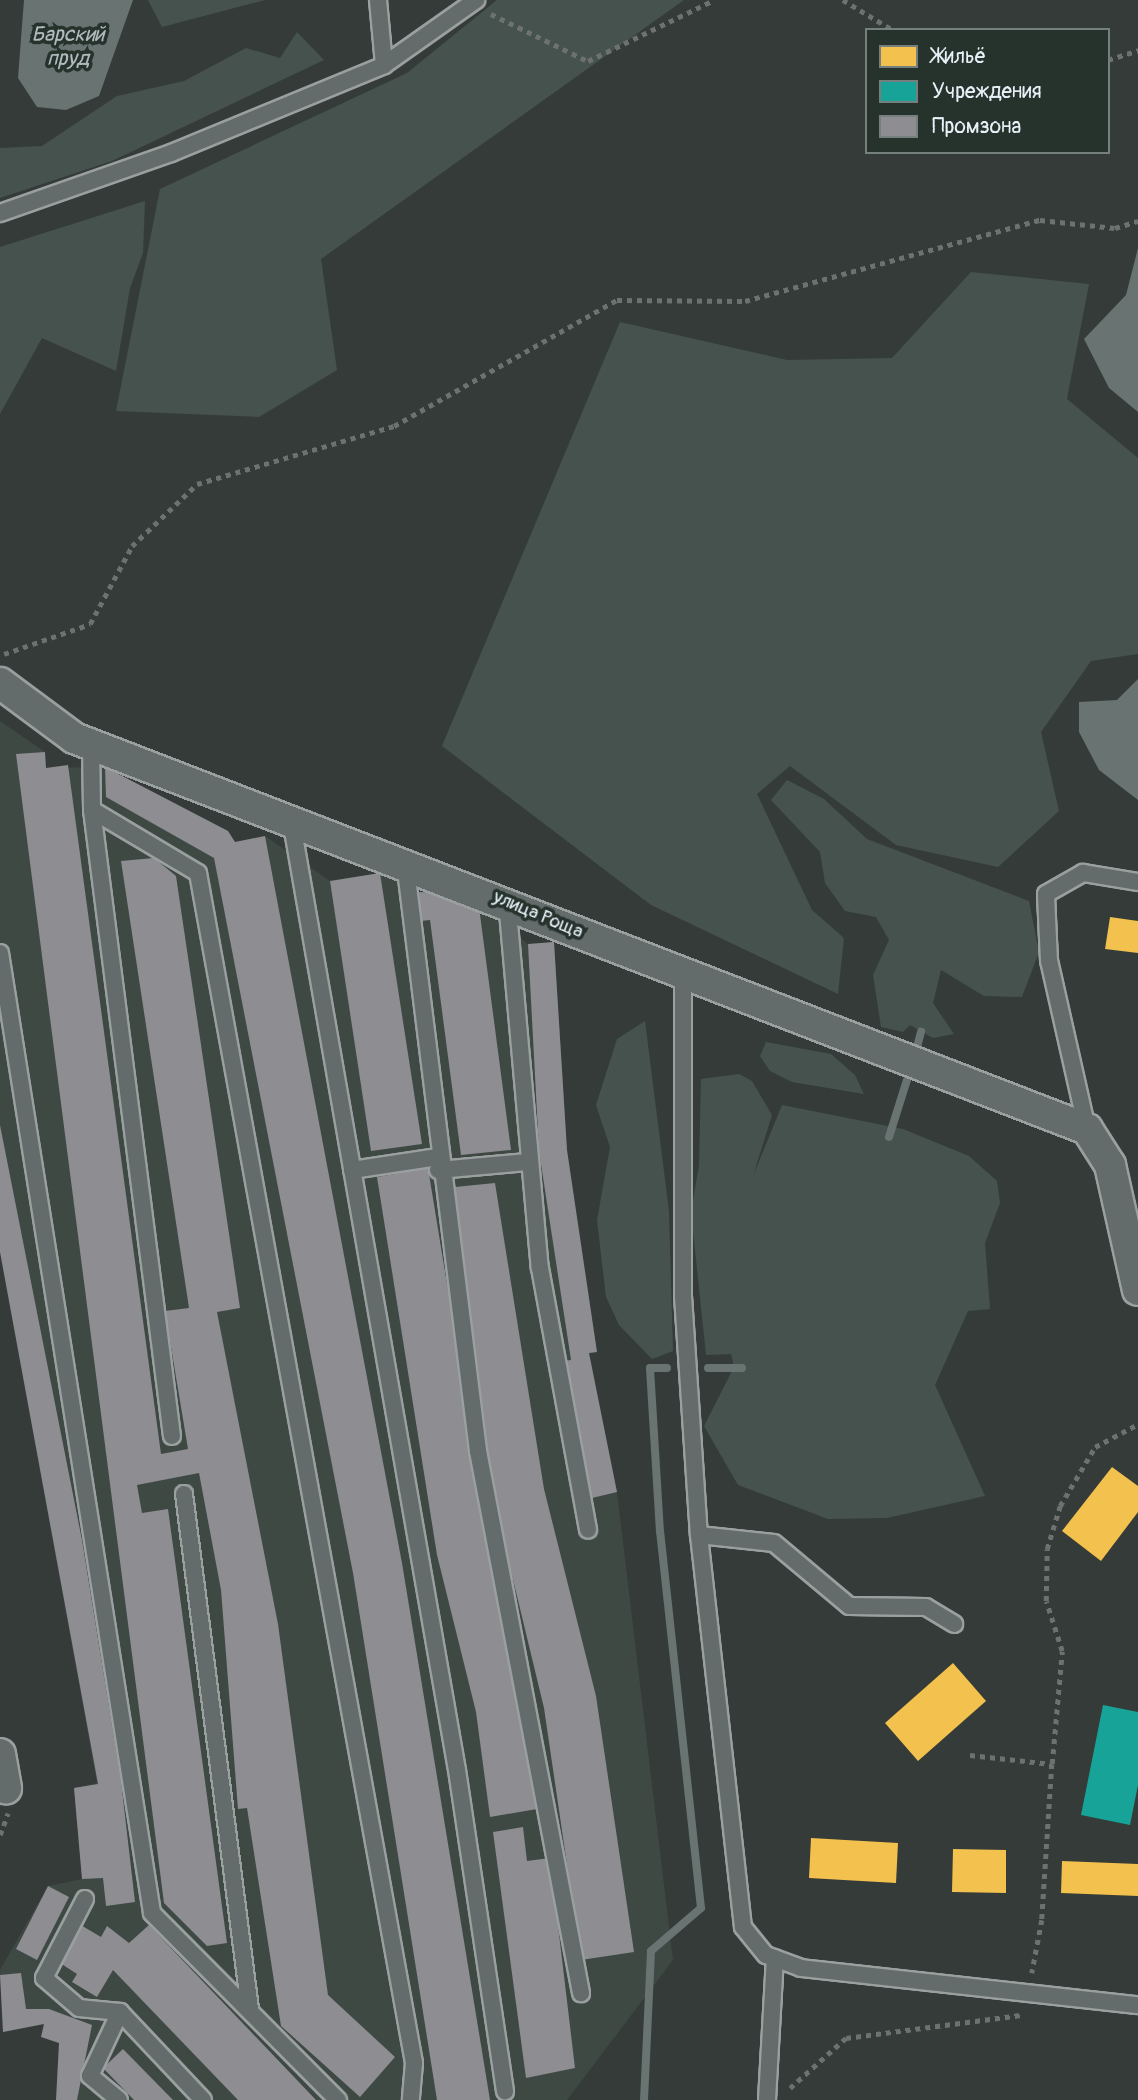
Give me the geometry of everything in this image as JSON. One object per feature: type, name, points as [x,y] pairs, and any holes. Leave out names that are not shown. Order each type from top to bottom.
[{"type":"street","name":"улица Роща","points":[[0,683],[91,745],[507,901],[683,976],[1087,1129]]},
{"type":"street","points":[[1087,1129],[1110,1165],[1138,1290]]},
{"type":"street","points":[[0,1754],[6,1788]]},
{"type":"lane","points":[[378,0],[384,65]]},
{"type":"lane","points":[[0,213],[171,153],[384,65],[474,2]]},
{"type":"lane","points":[[91,745],[92,810],[172,1436]]},
{"type":"lane","points":[[92,810],[198,873],[414,2063],[411,2100]]},
{"type":"lane","points":[[291,819],[457,1770],[505,2091]]},
{"type":"lane","points":[[405,862],[438,1163],[478,1451],[581,1993]]},
{"type":"lane","points":[[1087,1129],[1049,961],[1046,894],[1083,873],[1138,882]]},
{"type":"lane","points":[[507,901],[528,1162],[588,1530]]},
{"type":"lane","points":[[0,953],[152,1913],[338,2100]]},
{"type":"lane","points":[[683,976],[683,1296],[699,1535],[743,1927],[775,1958],[801,1968],[1034,1992],[1138,2006]]},
{"type":"lane","points":[[352,1170],[438,1163],[528,1162]]},
{"type":"lane","points":[[184,1494],[250,2009]]},
{"type":"lane","points":[[699,1535],[774,1543],[849,1606],[926,1607],[954,1624]]},
{"type":"lane","points":[[85,1899],[44,1979],[79,2008],[120,2012],[203,2100]]},
{"type":"lane","points":[[767,2100],[775,1958]]},
{"type":"lane","points":[[119,2100],[90,2076],[120,2012]]},
{"type":"path","points":[[474,2],[588,61],[714,0]]},
{"type":"path","points":[[843,0],[890,28]]},
{"type":"path","points":[[1110,59],[1138,50]]},
{"type":"path","points":[[0,656],[90,624],[132,546],[197,484],[394,426],[617,300],[746,301],[1040,220],[1115,228],[1138,221]]},
{"type":"path","points":[[786,2091],[846,2038],[1024,2015],[1034,1992],[1042,1920],[1062,1651],[1046,1601],[1046,1549],[1059,1506],[1095,1447],[1138,1424]]},
{"type":"path","points":[[970,1755],[1052,1764]]},
{"type":"shaded area","points":[[148,0],[265,0],[162,27]]},
{"type":"shaded area","points":[[497,0],[684,0],[321,259],[337,370],[259,417],[116,411],[160,189],[407,73]]},
{"type":"shaded area","points":[[297,32],[324,60],[112,161],[0,198],[0,148],[42,146],[117,96],[184,81],[246,48],[280,58]]},
{"type":"shaded area","points":[[145,201],[143,253],[130,288],[116,371],[42,338],[0,414],[0,247]]},
{"type":"shaded area","points":[[971,272],[1089,284],[1067,399],[1138,458],[1138,654],[1091,661],[1041,732],[1059,811],[998,867],[896,845],[790,766],[757,794],[812,910],[844,938],[838,994],[651,905],[442,746],[620,322],[787,360],[892,358]]},
{"type":"shaded area","points":[[0,721],[45,752],[46,768],[105,767],[228,831],[235,842],[265,836],[330,881],[380,873],[419,892],[445,893],[479,907],[528,944],[554,942],[567,1150],[597,1352],[589,1354],[617,1492],[673,1960],[567,2100],[56,2100],[59,2043],[41,2037],[44,2024],[3,2032],[0,1970],[48,1886],[82,1879],[74,1788],[97,1783],[0,1252]]},
{"type":"shaded area","points":[[787,780],[824,799],[867,839],[1029,901],[1039,952],[1022,997],[984,996],[941,970],[933,1003],[954,1034],[933,1038],[910,1025],[903,1032],[881,1027],[873,975],[889,940],[876,917],[845,911],[825,883],[820,852],[771,800]]},
{"type":"shaded area","points":[[645,1021],[669,1211],[673,1351],[652,1359],[619,1325],[606,1297],[597,1220],[610,1147],[596,1105],[617,1039]]},
{"type":"shaded area","points":[[766,1042],[831,1054],[855,1075],[864,1094],[792,1082],[770,1071],[760,1056]]},
{"type":"shaded area","points":[[739,1074],[752,1081],[772,1115],[753,1176],[782,1105],[903,1129],[969,1156],[997,1181],[1000,1203],[985,1243],[990,1309],[968,1311],[935,1385],[985,1496],[887,1518],[828,1519],[738,1485],[704,1426],[734,1367],[731,1354],[706,1355],[691,1212],[699,1165],[701,1079]]},
{"type":"water","name":"Барский пруд","points":[[24,0],[133,0],[99,96],[66,110],[37,107],[18,78]]},
{"type":"water","points":[[1138,248],[1138,412],[1109,388],[1084,339],[1126,295]]},
{"type":"water","points":[[1138,679],[1138,800],[1099,770],[1079,732],[1079,702],[1117,700]]},
{"type":"building: Жильё","points":[[1110,917],[1138,921],[1138,953],[1105,949]]},
{"type":"building: Жильё","points":[[1112,1467],[1138,1486],[1138,1512],[1101,1561],[1062,1531]]},
{"type":"building: Жильё","points":[[953,1663],[986,1701],[918,1761],[885,1723]]},
{"type":"building: Жильё","points":[[811,1838],[898,1843],[896,1883],[809,1878]]},
{"type":"building: Жильё","points":[[953,1849],[1006,1850],[1006,1893],[952,1892]]},
{"type":"building: Жильё","points":[[1062,1861],[1138,1864],[1138,1896],[1061,1893]]},
{"type":"building: Учреждения","points":[[1103,1705],[1138,1712],[1138,1785],[1130,1825],[1081,1815]]},
{"type":"building: Промзона","points":[[45,752],[46,768],[68,765],[161,1454],[188,1449],[165,1311],[189,1308],[121,861],[154,858],[176,876],[240,1308],[217,1312],[278,1624],[328,1995],[395,2057],[360,2097],[281,2026],[247,1808],[238,1809],[221,1590],[199,1473],[137,1485],[142,1513],[168,1509],[227,1943],[207,1946],[164,1903],[16,754]]},
{"type":"building: Промзона","points":[[105,767],[228,831],[235,842],[265,836],[402,1563],[490,2100],[437,2100],[353,1573],[214,858],[106,797]]},
{"type":"building: Промзона","points":[[380,873],[422,1144],[371,1151],[330,881]]},
{"type":"building: Промзона","points":[[419,892],[445,893],[479,907],[511,1150],[461,1155],[430,920],[421,921]]},
{"type":"building: Промзона","points":[[554,942],[567,1150],[597,1352],[589,1353],[617,1492],[592,1498],[564,1361],[571,1360],[539,1151],[528,944]]},
{"type":"building: Промзона","points":[[0,1125],[82,1540],[121,1781],[135,1902],[106,1906],[103,1878],[82,1879],[74,1788],[98,1784],[0,1252]]},
{"type":"building: Промзона","points":[[428,1168],[490,1546],[526,1698],[537,1809],[490,1817],[476,1712],[437,1555],[377,1177]]},
{"type":"building: Промзона","points":[[495,1183],[544,1489],[596,1696],[634,1952],[581,1960],[544,1708],[490,1484],[445,1188]]},
{"type":"building: Промзона","points":[[523,1827],[527,1861],[550,1858],[575,2068],[526,2078],[493,1832]]},
{"type":"building: Промзона","points":[[48,1886],[69,1897],[37,1960],[16,1949]]},
{"type":"building: Промзона","points":[[79,1924],[101,1937],[107,1926],[129,1943],[149,1925],[316,2100],[238,2100],[113,1970],[97,1997],[72,1982],[77,1974],[57,1961]]},
{"type":"building: Промзона","points":[[21,1973],[26,2009],[49,2009],[92,2025],[77,2100],[56,2100],[59,2043],[41,2037],[44,2024],[3,2032],[0,1975]]},
{"type":"building: Промзона","points":[[123,2049],[173,2100],[134,2100],[103,2068]]},
{"type":"waterway","points":[[917,1047],[921,1032]]},
{"type":"waterway","points":[[889,1137],[907,1080]]},
{"type":"waterway","points":[[644,2100],[651,1951],[701,1908],[660,1532],[650,1368],[667,1368]]},
{"type":"waterway","points":[[708,1368],[742,1368]]}]
